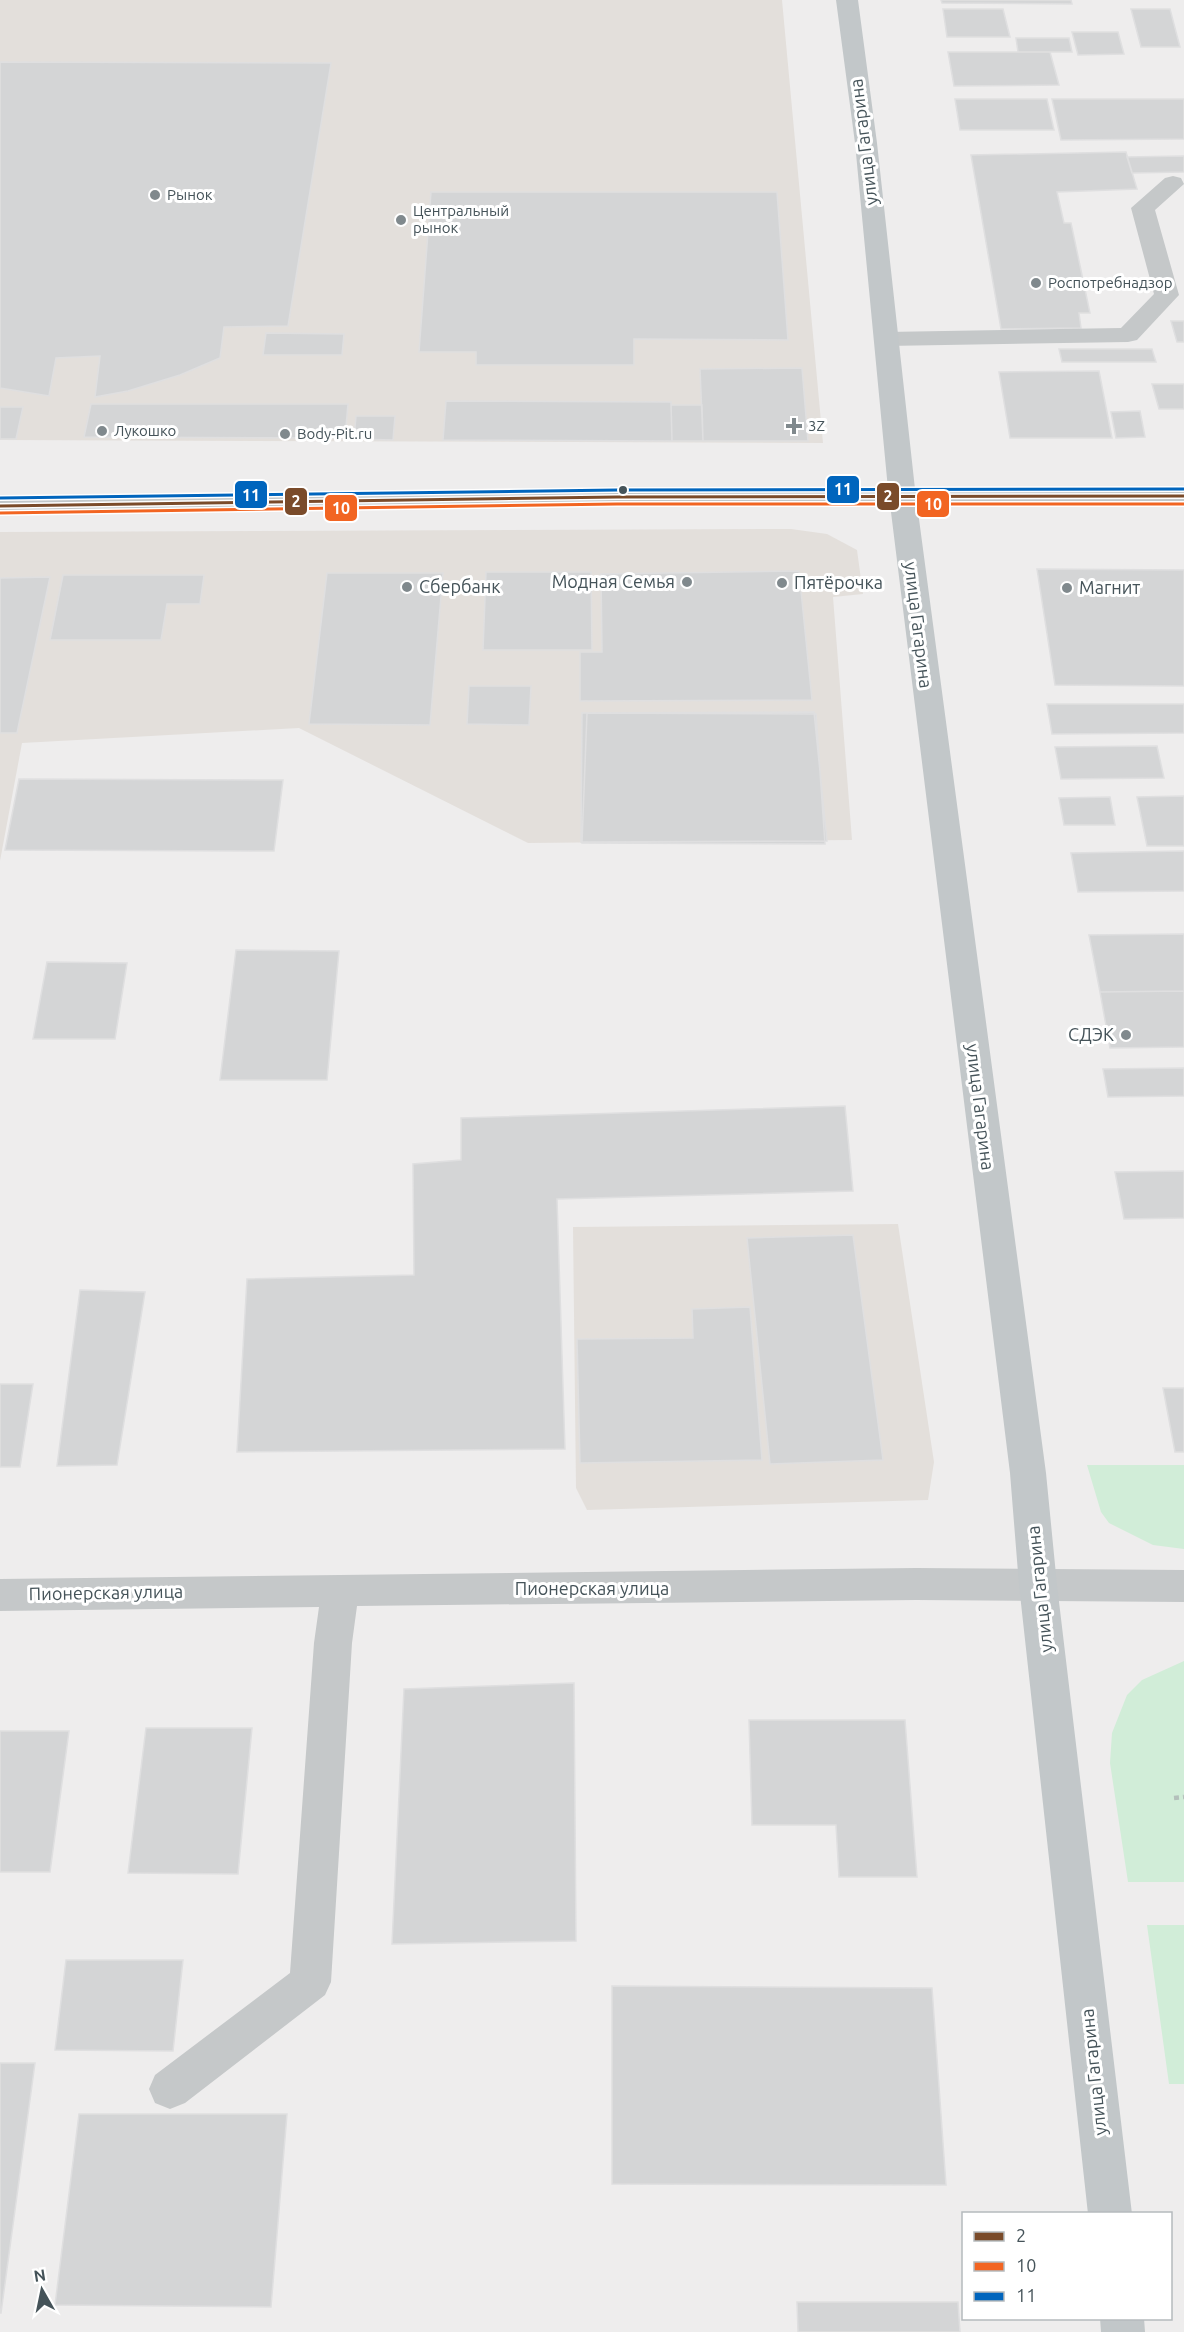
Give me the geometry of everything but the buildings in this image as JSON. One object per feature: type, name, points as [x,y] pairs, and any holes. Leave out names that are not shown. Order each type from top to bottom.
[{"type":"main road","name":"улица Гагарина","points":[[847,0],[866,143],[901,497],[1028,1473],[1038,1585],[1110,2212]]},
{"type":"main road","points":[[0,506],[617,497],[1184,496]]},
{"type":"street","points":[[886,339],[1128,336],[1167,295],[1143,208],[1173,183]]},
{"type":"street","name":"Пионерская улица","points":[[0,1595],[916,1584],[1184,1586]]},
{"type":"street","points":[[170,2089],[310,1982],[333,1643],[340,1591]]},
{"type":"path","points":[[1174,1798],[1184,1797]]},
{"type":"shaded area","name":"Центральный рынок","points":[[0,0],[782,0],[823,443],[0,440]]},
{"type":"shaded area","points":[[791,529],[827,534],[857,550],[863,594],[833,597],[852,840],[528,843],[299,728],[22,743],[0,861],[0,532]]},
{"type":"shaded area","points":[[898,1224],[934,1462],[928,1500],[587,1510],[576,1488],[573,1227]]},
{"type":"green space","points":[[1087,1465],[1184,1465],[1184,1549],[1153,1545],[1109,1523],[1101,1512]]},
{"type":"green space","points":[[1184,1661],[1184,1882],[1128,1882],[1110,1763],[1112,1733],[1127,1695],[1142,1680]]},
{"type":"green space","points":[[1147,1925],[1184,1925],[1184,2084],[1169,2084]]},
{"type":"transit line","name":"11","points":[[0,498],[617,490],[1184,489]]},
{"type":"transit line","name":"2","points":[[0,506],[617,497],[1184,496]]},
{"type":"transit line","name":"10","points":[[0,513],[617,504],[1184,504]]},
{"type":"place","name":"Рынок","points":[[155,195]]},
{"type":"place","name":"Центральный рынок","points":[[401,220]]},
{"type":"place","name":"Роспотребнадзор","points":[[1036,283]]},
{"type":"place","name":"3Z","points":[[794,426]]},
{"type":"place","name":"Лукошко","points":[[102,431]]},
{"type":"place","name":"Body-Pit.ru","points":[[285,434]]},
{"type":"place","name":"Модная Семья","points":[[687,582]]},
{"type":"place","name":"Пятёрочка","points":[[782,583]]},
{"type":"place","name":"Сбербанк","points":[[407,587]]},
{"type":"place","name":"Магнит","points":[[1067,588]]},
{"type":"place","name":"СДЭК","points":[[1126,1035]]}]
